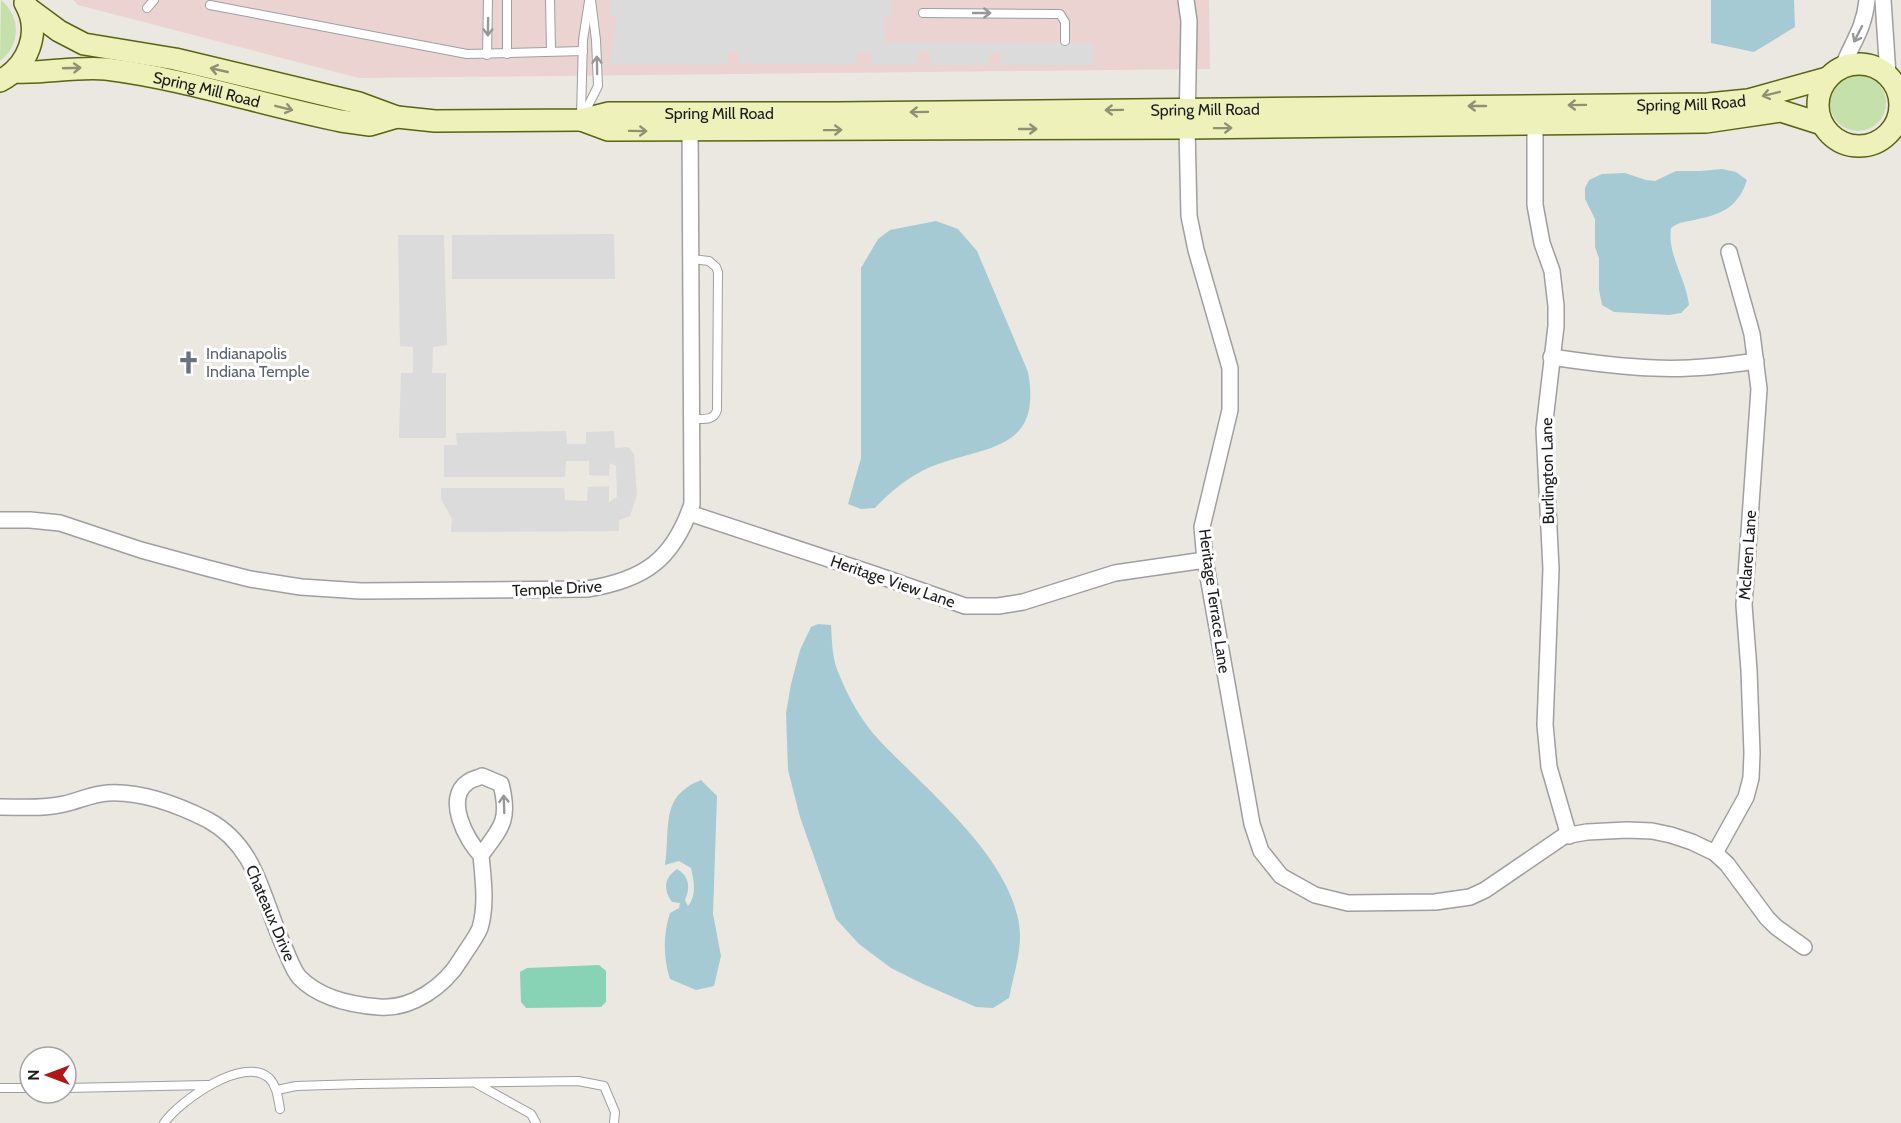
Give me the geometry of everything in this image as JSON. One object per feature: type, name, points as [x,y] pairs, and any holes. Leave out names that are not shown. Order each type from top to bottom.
[{"type":"street","points":[[1186,0],[1189,21]]},
{"type":"street","points":[[1189,21],[1198,0]]},
{"type":"street","points":[[1867,0],[1860,33],[1835,72],[1821,88],[1817,100],[1822,124],[1830,135],[1842,143],[1855,146],[1869,145],[1881,140],[1896,130],[1898,120],[1900,97],[1895,82],[1883,0]]},
{"type":"street","name":"Spring Mill Road","points":[[26,4],[59,31],[84,44],[128,50],[198,65],[359,103],[397,117],[435,121],[581,120],[609,113],[690,122],[837,113],[1187,118],[1535,115],[1706,122],[1781,111],[1822,124]]},
{"type":"street","points":[[0,98],[8,76],[23,62],[30,49],[33,36],[32,21],[26,4]]},
{"type":"street","name":"Heritage Terrace Lane","points":[[1189,21],[1188,195],[1192,232],[1230,368],[1230,410],[1202,527],[1205,560],[1252,824],[1261,851],[1281,876],[1315,895],[1348,903],[1436,902],[1470,897],[1485,890],[1551,843],[1569,836]]},
{"type":"street","points":[[1835,72],[1854,63],[1867,64],[1878,68],[1895,82]]},
{"type":"street","name":"Spring Mill Road","points":[[8,76],[71,68],[104,69],[153,77],[340,121],[370,125],[397,117]]},
{"type":"street","name":"Spring Mill Road","points":[[1535,115],[1733,102],[1788,90],[1835,72]]},
{"type":"street","name":"Burlington Lane","points":[[1535,115],[1535,205],[1542,243],[1552,272],[1556,306],[1556,326],[1544,429],[1551,569],[1545,725],[1549,767],[1569,836]]},
{"type":"street","name":"Temple Drive","points":[[0,520],[60,523],[196,565],[250,579],[301,587],[361,591],[587,589],[610,585],[648,568],[664,556],[676,542],[692,504],[690,122]]},
{"type":"street","name":"Mclaren Lane","points":[[1715,853],[1746,797],[1751,778],[1752,716],[1744,605],[1759,389],[1746,306],[1730,252]]},
{"type":"street","points":[[1551,357],[1604,365],[1656,368],[1756,361]]},
{"type":"street","name":"Heritage View Lane","points":[[689,513],[964,606],[998,606],[1023,602],[1115,573],[1205,560]]},
{"type":"street","points":[[482,776],[501,784],[506,805],[502,824],[481,855],[472,846],[458,817],[459,796],[466,782],[482,776]]},
{"type":"street","name":"Chateaux Drive","points":[[0,807],[63,804],[108,793],[134,794],[169,804],[210,821],[234,839],[252,865],[280,940],[298,976],[316,990],[362,1006],[389,1008],[409,1004],[443,981],[458,965],[480,928],[484,902],[481,855]]},
{"type":"street","points":[[1569,836],[1602,830],[1652,831],[1692,842],[1715,853],[1727,864],[1767,918],[1804,947]]},
{"type":"lane","points":[[147,8],[154,0]]},
{"type":"lane","points":[[487,55],[488,0]]},
{"type":"lane","points":[[507,0],[507,54]]},
{"type":"lane","points":[[550,0],[550,51]]},
{"type":"lane","points":[[581,120],[583,51],[590,0]]},
{"type":"lane","points":[[581,120],[598,86],[597,40],[590,0]]},
{"type":"lane","points":[[210,5],[446,50],[487,55],[583,51]]},
{"type":"lane","points":[[923,13],[1060,14],[1065,22],[1065,41]]},
{"type":"lane","points":[[692,259],[709,261],[718,272],[717,410],[716,414],[710,418],[693,419]]},
{"type":"lane","points":[[164,1123],[189,1099],[209,1085],[230,1076],[253,1072],[268,1078],[277,1090],[280,1109]]},
{"type":"lane","points":[[277,1090],[307,1086],[578,1081],[604,1086],[615,1112],[614,1123]]},
{"type":"lane","points":[[476,1083],[531,1114],[536,1123]]},
{"type":"lane","points":[[78,1088],[209,1085]]},
{"type":"lane","points":[[0,1088],[18,1088]]},
{"type":"shaded area","points":[[73,0],[1209,0],[1210,69],[359,78],[78,5]]},
{"type":"shaded area","points":[[610,0],[891,0],[890,16],[884,17],[884,42],[1093,43],[1093,65],[1001,65],[999,52],[989,53],[988,65],[930,65],[928,51],[918,52],[917,65],[872,65],[871,52],[860,51],[857,52],[857,64],[740,64],[739,52],[730,51],[727,54],[727,64],[610,64],[617,16],[610,16]]},
{"type":"shaded area","points":[[614,234],[615,279],[452,279],[452,235]]},
{"type":"shaded area","points":[[398,235],[444,235],[447,345],[433,347],[432,373],[446,373],[446,438],[399,438],[401,373],[413,373],[413,347],[400,346]]},
{"type":"shaded area","points":[[566,431],[567,444],[586,444],[586,432],[614,431],[615,448],[628,447],[634,454],[637,494],[630,516],[619,520],[619,531],[451,532],[452,519],[441,499],[441,488],[564,488],[565,500],[587,501],[588,487],[609,486],[609,502],[617,497],[616,466],[610,463],[609,476],[589,475],[589,461],[566,461],[565,477],[444,477],[444,445],[457,445],[456,433]]},
{"type":"green space","points":[[1,0],[12,14],[16,31],[12,47],[0,61]]},
{"type":"green space","points":[[1858,75],[1869,77],[1878,83],[1884,92],[1886,103],[1884,114],[1878,123],[1869,129],[1858,131],[1847,129],[1838,123],[1832,114],[1830,103],[1832,92],[1838,83],[1847,77]]},
{"type":"green space","points":[[599,965],[606,971],[606,1002],[601,1007],[526,1008],[521,1002],[520,972],[527,968]]},
{"type":"water","points":[[1711,0],[1794,0],[1795,27],[1754,52],[1711,43]]},
{"type":"water","points":[[1722,169],[1736,172],[1747,180],[1735,202],[1723,211],[1671,228],[1674,257],[1689,305],[1681,313],[1669,315],[1614,312],[1602,305],[1599,290],[1599,258],[1595,247],[1595,219],[1585,199],[1585,188],[1589,180],[1602,174],[1625,173],[1655,181],[1676,171]]},
{"type":"water","points":[[936,221],[958,229],[977,251],[1028,372],[1030,398],[1027,418],[1018,432],[1005,442],[930,467],[900,485],[875,508],[861,509],[848,504],[861,458],[861,268],[878,239],[890,230]]},
{"type":"water","points":[[818,624],[831,625],[835,663],[861,717],[879,740],[966,829],[1004,881],[1016,909],[1020,944],[1009,998],[993,1008],[976,1007],[891,968],[859,944],[836,919],[800,817],[788,770],[786,713],[791,684],[800,650],[811,627]]},
{"type":"water","points":[[701,780],[717,796],[713,914],[721,956],[714,986],[696,990],[670,979],[665,954],[666,929],[670,913],[679,908],[680,903],[672,902],[669,897],[666,888],[667,880],[677,869],[684,875],[688,886],[685,900],[688,906],[694,893],[691,868],[679,861],[665,865],[668,826],[673,804],[678,795]]},
{"type":"place","name":"Indianapolis Indiana Temple","points":[[188,362]]}]
